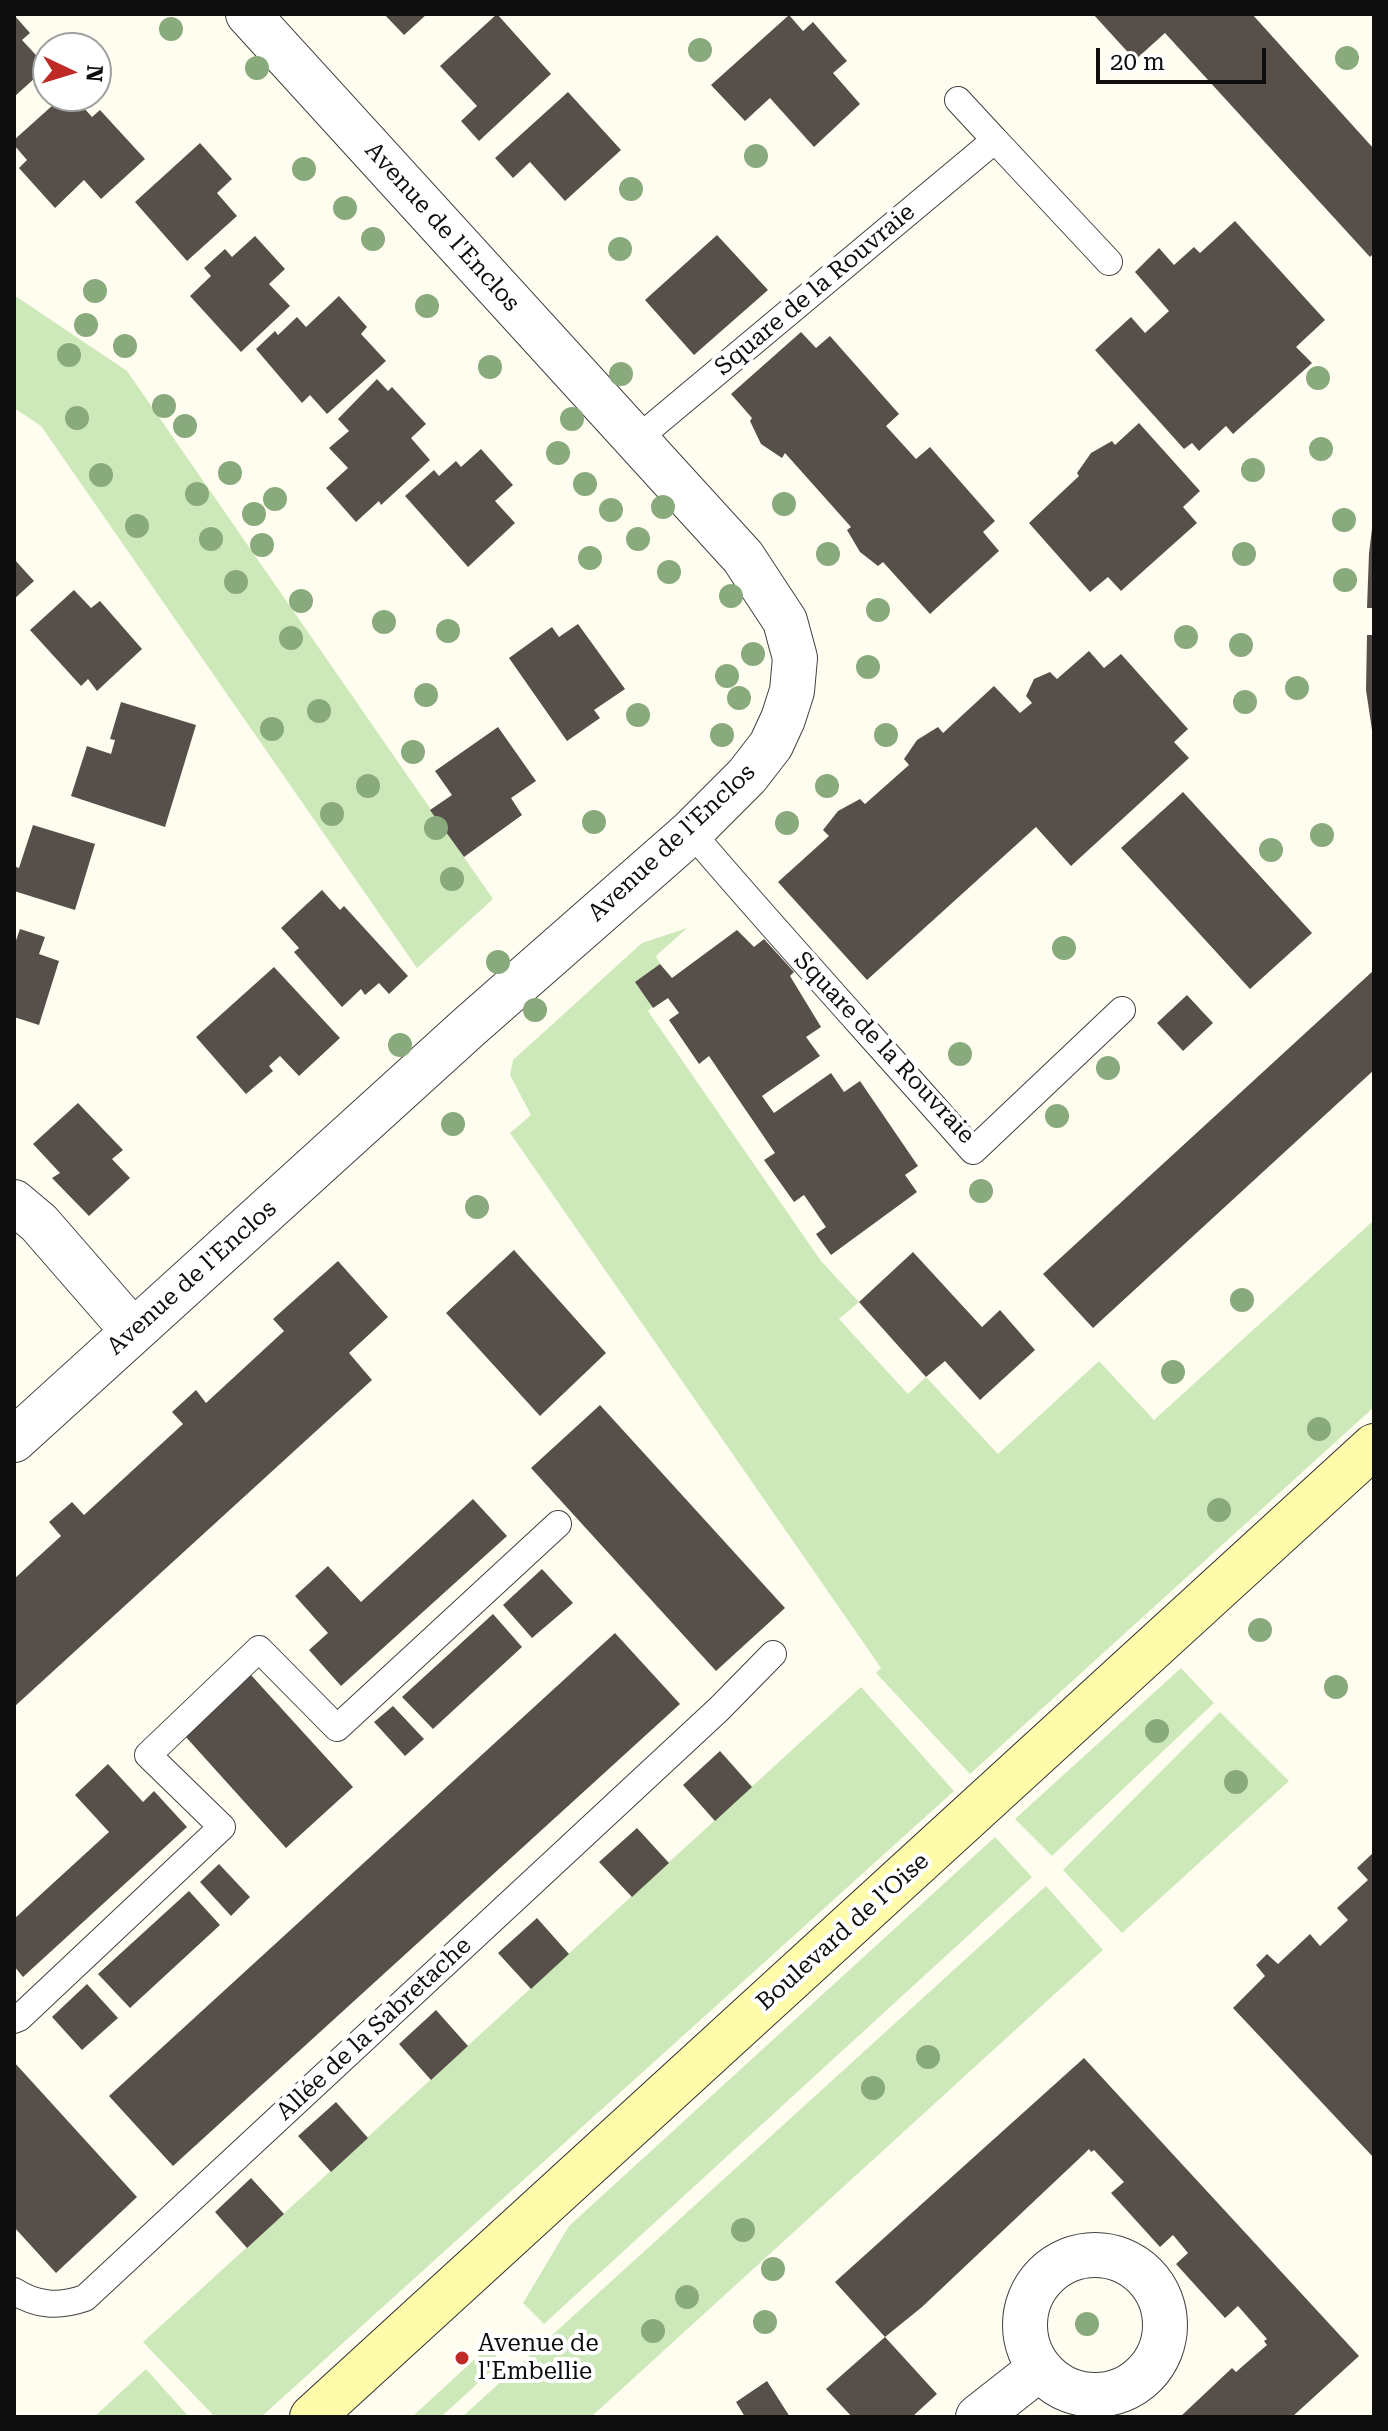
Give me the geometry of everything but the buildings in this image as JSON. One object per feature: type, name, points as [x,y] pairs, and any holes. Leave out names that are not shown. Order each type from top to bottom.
[{"type":"main road","name":"Boulevard de l'Oise","points":[[312,2417],[1374,1446]]},
{"type":"street","name":"Avenue de l'Enclos","points":[[14,1440],[470,1026],[691,832],[747,776],[771,745],[792,691],[795,658],[785,621],[743,557],[248,14]]},
{"type":"street","points":[[14,1202],[39,1223],[133,1331]]},
{"type":"street","points":[[978,2417],[1039,2369]]},
{"type":"lane","points":[[958,100],[1109,262]]},
{"type":"lane","name":"Square de la Rouvraie","points":[[636,440],[995,140]]},
{"type":"lane","name":"Square de la Rouvraie","points":[[691,832],[973,1151],[1122,1010]]},
{"type":"lane","points":[[14,2020],[222,1827],[148,1755],[259,1649],[337,1728],[558,1524]]},
{"type":"lane","name":"Allée de la Sabretache","points":[[14,2291],[47,2305],[66,2305],[85,2298],[719,1709],[773,1654]]},
{"type":"green space","points":[[14,295],[127,371],[493,899],[417,968],[41,426],[14,408]]},
{"type":"green space","points":[[687,928],[656,956],[660,964],[636,982],[652,1007],[648,1011],[821,1261],[859,1302],[839,1319],[908,1394],[926,1377],[998,1454],[1099,1361],[1154,1420],[1374,1220],[1374,1407],[970,1774],[876,1673],[881,1668],[510,1133],[531,1115],[510,1075],[513,1060],[642,943]]},
{"type":"green space","points":[[1181,1668],[1214,1703],[1052,1856],[1015,1819]]},
{"type":"green space","points":[[861,1687],[954,1791],[261,2417],[215,2417],[143,2342]]},
{"type":"green space","points":[[1220,1712],[1289,1781],[1122,1933],[1063,1870]]},
{"type":"green space","points":[[995,1837],[1032,1877],[544,2324],[523,2303],[569,2226]]},
{"type":"green space","points":[[1046,1886],[1103,1950],[591,2417],[462,2417]]},
{"type":"green space","points":[[488,2347],[501,2362],[441,2417],[412,2417]]},
{"type":"green space","points":[[146,2369],[189,2417],[94,2417]]},
{"type":"place","name":"Avenue de l'Embellie","points":[[462,2358]]}]
